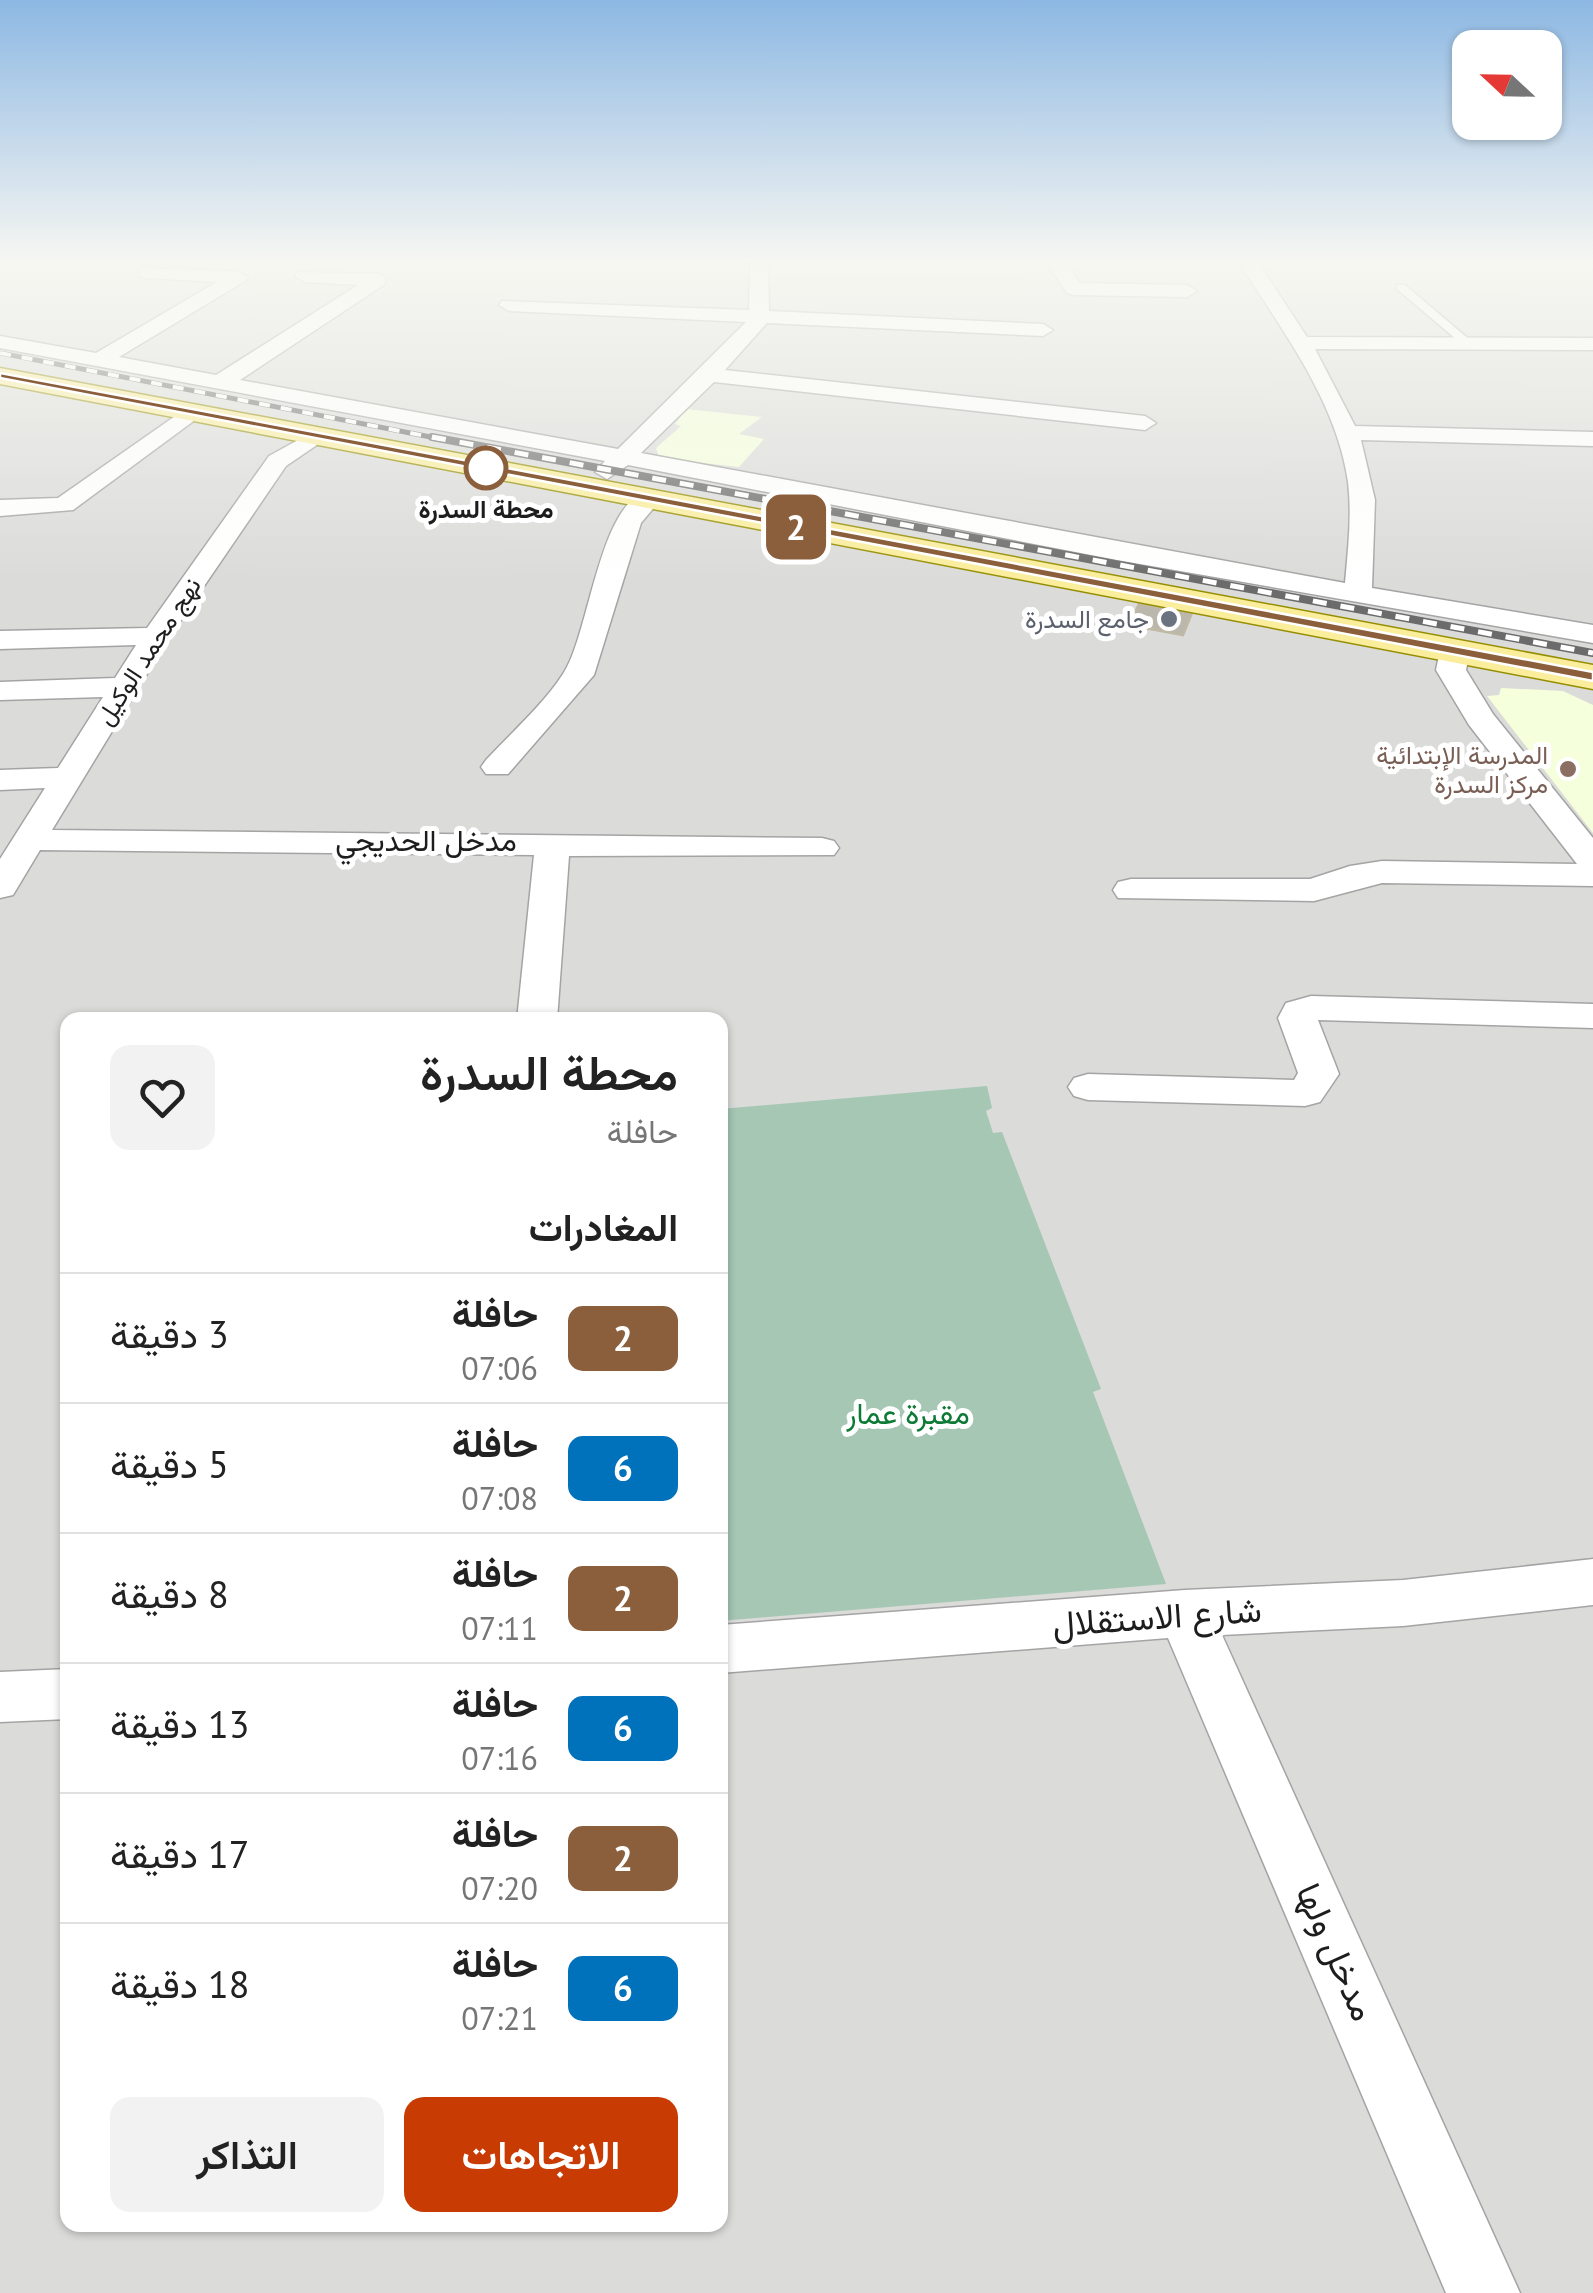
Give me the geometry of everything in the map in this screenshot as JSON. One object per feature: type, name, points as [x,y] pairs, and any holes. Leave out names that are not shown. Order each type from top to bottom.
[{"type":"main road","points":[[0,376],[1593,676]]},
{"type":"street","points":[[129,368],[981,523],[1148,558],[1593,634]]},
{"type":"street","points":[[218,384],[243,368]]},
{"type":"street","points":[[586,487],[624,459],[717,368]]},
{"type":"street","points":[[1316,368],[1358,470],[1362,511],[1358,592]]},
{"type":"street","points":[[710,375],[1145,423]]},
{"type":"street","points":[[0,508],[64,505],[191,412]]},
{"type":"street","points":[[1344,433],[1593,439]]},
{"type":"street","name":"نهج محمد الوكيل","points":[[0,887],[156,636],[277,461],[318,436]]},
{"type":"street","points":[[497,767],[580,675],[629,520],[649,498]]},
{"type":"street","points":[[0,640],[156,636]]},
{"type":"street","points":[[1455,650],[1451,670],[1480,718],[1593,861]]},
{"type":"street","points":[[0,691],[124,687]]},
{"type":"street","points":[[0,780],[66,778]]},
{"type":"street","name":"مدخل الحديجي","points":[[30,840],[553,842],[822,848]]},
{"type":"street","points":[[537,1012],[553,842]]},
{"type":"street","points":[[1131,890],[1314,890],[1362,873],[1382,872],[1593,875]]},
{"type":"street","points":[[1088,1087],[1306,1093],[1319,1074],[1298,1018],[1300,1011],[1311,1008],[1593,1016]]},
{"type":"street","name":"شارع الاستقلال","points":[[728,1648],[1185,1613],[1403,1603],[1593,1582]]},
{"type":"street","name":"مدخل ولها","points":[[1185,1613],[1483,2293]]},
{"type":"street","points":[[0,1698],[60,1694]]},
{"type":"shaded area","points":[[0,368],[1593,368],[1593,2293],[0,2293]]},
{"type":"shaded area","points":[[686,409],[762,417],[739,434],[764,439],[739,467],[659,458],[656,448],[681,426],[675,424]]},
{"type":"shaded area","name":"المدرسة الإبتدائية مركز السدرة","points":[[1501,688],[1563,691],[1593,705],[1593,833],[1487,696],[1499,695]]},
{"type":"green space","name":"مقبرة عمار","points":[[987,1086],[992,1108],[986,1111],[993,1133],[1002,1132],[1101,1389],[1093,1392],[1166,1584],[728,1620],[728,1108]]},
{"type":"building","points":[[1139,604],[1192,613],[1183,635],[1129,625]]},
{"type":"railway","points":[[77,368],[446,440]]},
{"type":"railway","points":[[432,437],[1593,653]]},
{"type":"bus line","name":"2","points":[[0,376],[1593,676]]},
{"type":"place","name":"محطة السدرة","points":[[486,468]]},
{"type":"place","name":"جامع السدرة","points":[[1169,619]]},
{"type":"place","name":"المدرسة الإبتدائية مركز السدرة","points":[[1568,769]]}]
